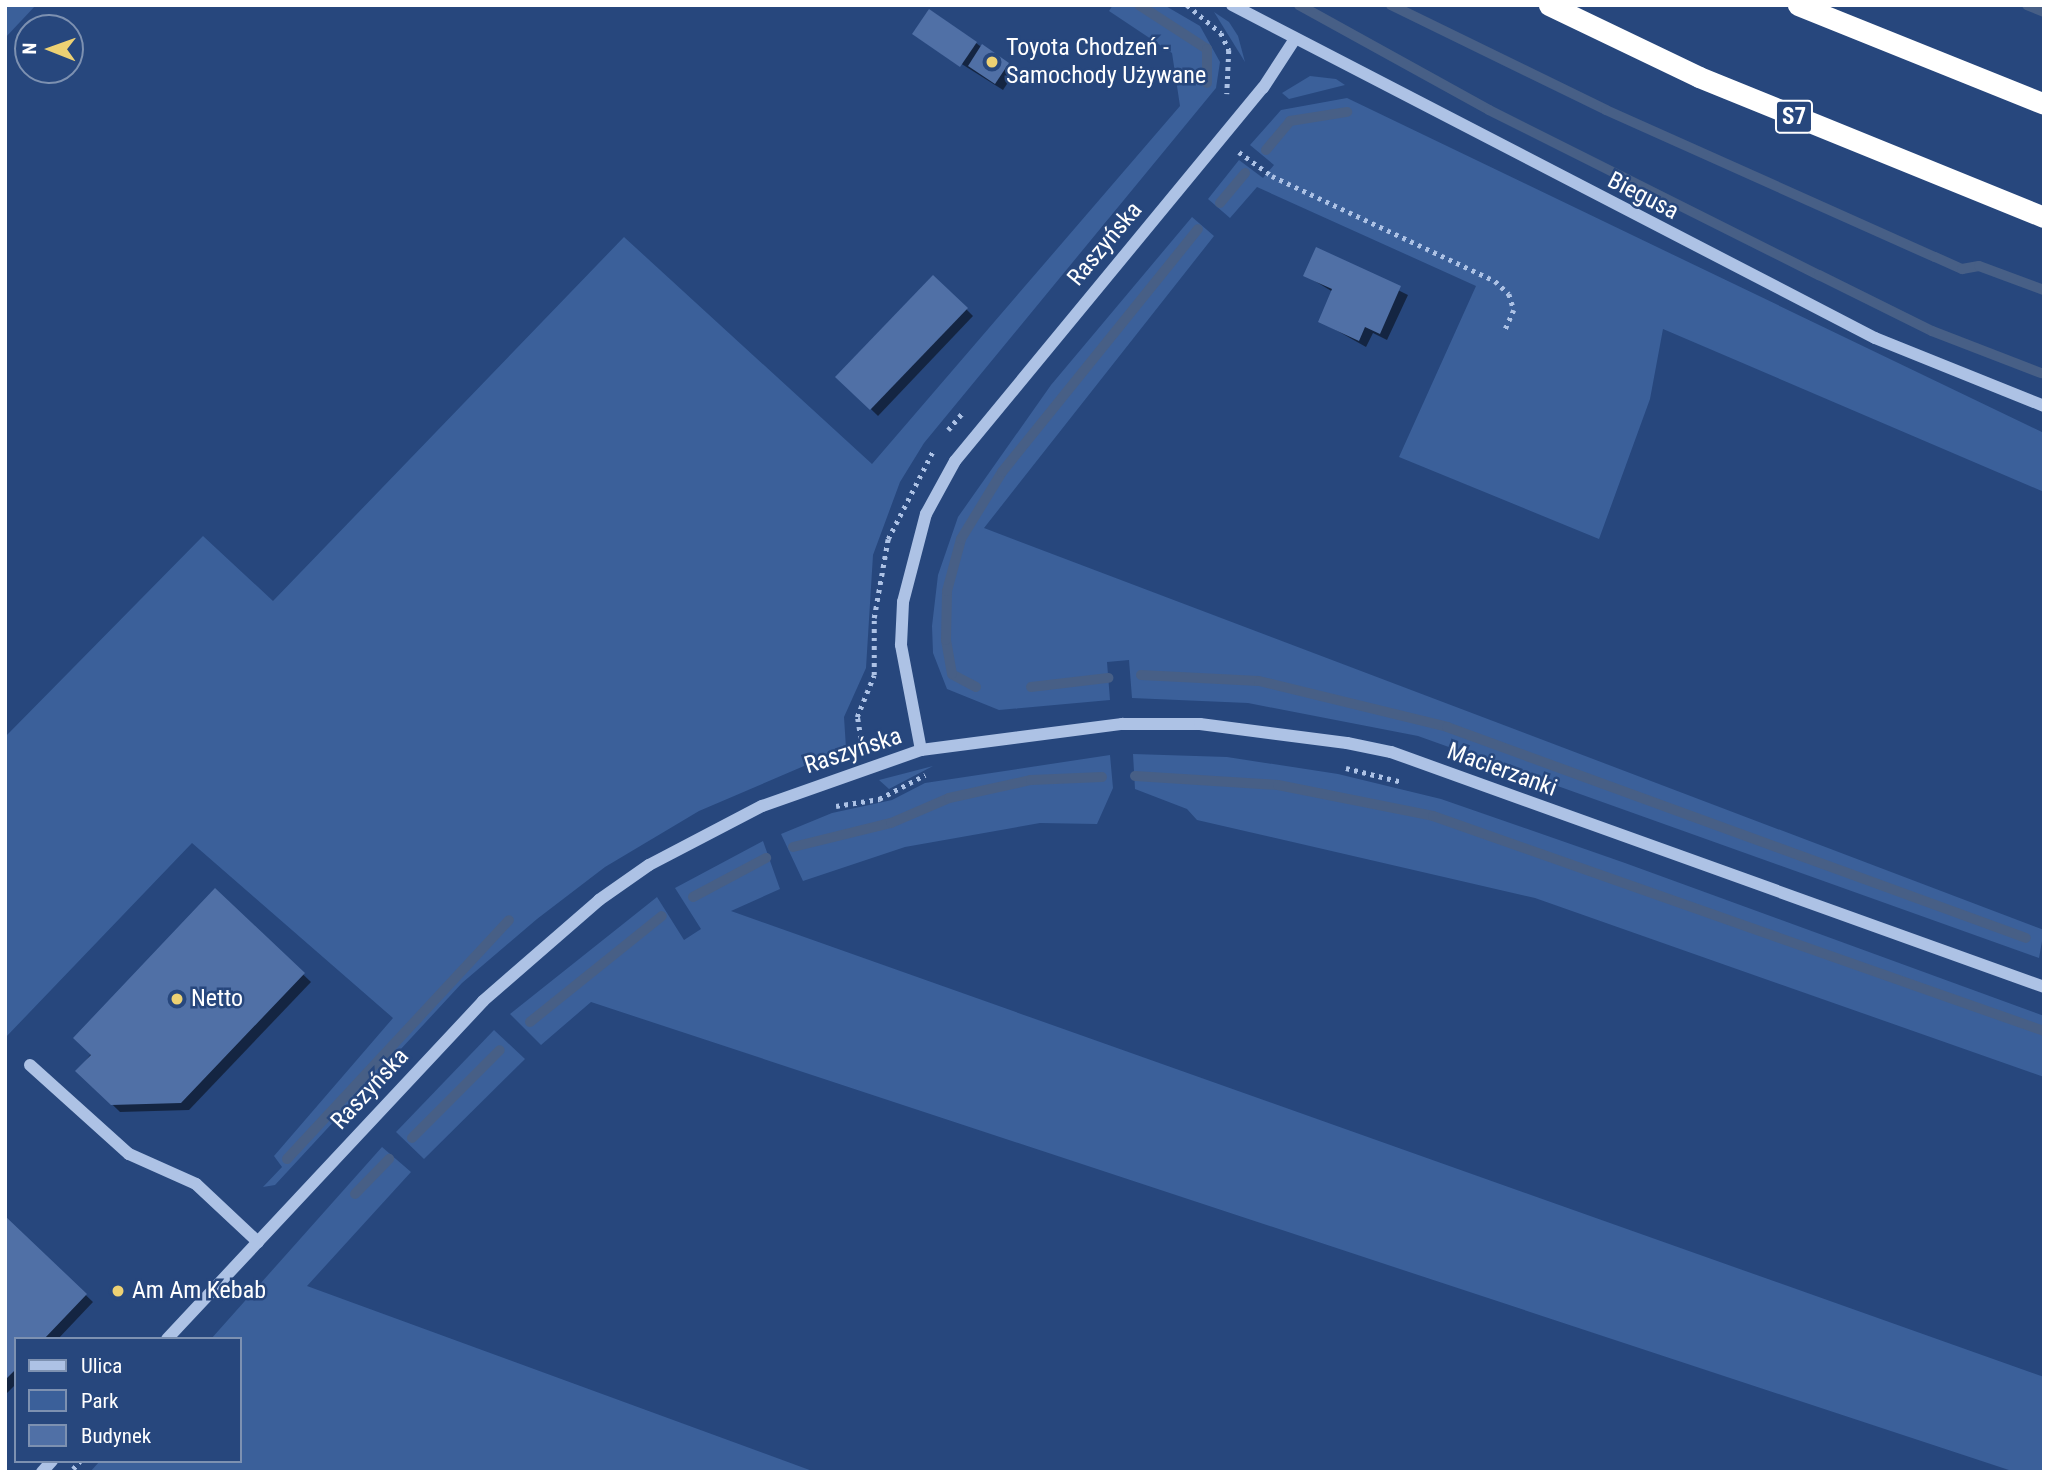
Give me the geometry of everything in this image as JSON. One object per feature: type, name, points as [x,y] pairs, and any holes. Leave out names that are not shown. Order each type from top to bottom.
[{"type":"highway","name":"S7","points":[[1549,5],[1699,77],[2044,217]]},
{"type":"highway","points":[[1798,5],[2044,104]]},
{"type":"street","name":"Biegusa","points":[[1232,5],[1875,338],[2044,406]]},
{"type":"street","name":"Raszyńska","points":[[169,1337],[483,1001],[609,892],[762,806],[922,750],[901,645],[902,602],[926,514],[955,461],[1034,360],[1221,139],[1295,39]]},
{"type":"street","name":"Macierzanki","points":[[922,750],[1122,724],[1200,724],[1347,743],[1391,752],[2044,987]]},
{"type":"street","points":[[30,1065],[129,1154],[196,1184],[258,1242]]},
{"type":"path","points":[[1188,5],[1221,33],[1233,73]]},
{"type":"path","points":[[1221,139],[1272,176],[1495,281],[1509,294],[1514,310],[1504,332]]},
{"type":"path","points":[[1338,765],[1412,784]]},
{"type":"path","points":[[825,806],[878,799],[934,772]]},
{"type":"green space","points":[[5,5],[36,5],[28,14],[14,14],[14,28],[5,38]]},
{"type":"green space","points":[[1113,5],[1164,5],[1200,26],[1220,62],[1216,88],[924,443],[900,482],[873,555],[866,668],[844,717],[846,748],[699,811],[605,867],[537,919],[462,983],[275,1185],[263,1187],[282,1167],[274,1156],[393,1018],[192,843],[5,1038],[5,737],[203,536],[273,601],[624,237],[872,464],[1180,106],[1172,53],[1109,11]]},
{"type":"green space","points":[[1214,12],[1229,22],[1238,36],[1245,62]]},
{"type":"green space","points":[[1310,76],[1336,79],[1345,85],[1289,99],[1282,93]]},
{"type":"green space","points":[[1347,98],[2044,433],[2044,492],[1663,329],[1650,399],[1599,539],[1399,457],[1476,286],[1257,187],[1230,218],[1208,199],[1239,160],[1263,178],[1274,165],[1250,145],[1281,110]]},
{"type":"green space","points":[[1192,217],[1214,236],[984,528],[2044,930],[2039,958],[1418,736],[1248,703],[1132,698],[1129,660],[1107,662],[1110,700],[999,710],[947,689],[933,653],[932,626],[938,575],[958,517],[1051,385]]},
{"type":"green space","points":[[1133,754],[1227,757],[1338,774],[1441,799],[1625,863],[2044,1016],[2044,1077],[1535,898],[1197,820],[1187,809],[1135,789]]},
{"type":"green space","points":[[1110,755],[1113,788],[1097,824],[1040,823],[905,847],[803,881],[781,834],[832,813],[892,800],[925,783]]},
{"type":"green space","points":[[933,766],[889,789],[879,780],[910,772]]},
{"type":"green space","points":[[763,841],[780,889],[731,911],[2044,1377],[2044,1472],[2015,1472],[591,1002],[541,1045],[510,1014],[657,897],[684,940],[701,929],[675,888]]},
{"type":"green space","points":[[494,1030],[525,1059],[424,1159],[396,1132]]},
{"type":"green space","points":[[382,1147],[411,1172],[307,1286],[815,1472],[90,1472],[98,1463],[242,1463],[242,1337],[213,1337]]},
{"type":"building","points":[[929,9],[977,42],[960,67],[912,34]]},
{"type":"building","points":[[982,44],[1009,63],[995,84],[968,66]]},
{"type":"building","points":[[1316,247],[1401,286],[1380,334],[1365,327],[1359,341],[1318,322],[1332,289],[1303,276]]},
{"type":"building","points":[[933,275],[968,308],[870,410],[835,377]]},
{"type":"building","points":[[215,888],[305,973],[181,1103],[111,1105],[75,1071],[91,1055],[73,1038]]},
{"type":"building","points":[[5,1216],[87,1294],[46,1337],[14,1337],[14,1371],[5,1380]]},
{"type":"waterway","points":[[1139,5],[1207,49],[1207,83]]},
{"type":"waterway","points":[[1299,5],[1489,110],[1819,275],[1932,331],[2041,373]]},
{"type":"waterway","points":[[1391,5],[1606,110],[1962,269],[1979,266],[2044,290]]},
{"type":"waterway","points":[[2027,5],[2044,12]]},
{"type":"waterway","points":[[1266,150],[1290,121],[1347,112]]},
{"type":"waterway","points":[[1220,203],[1245,173]]},
{"type":"waterway","points":[[976,687],[952,674],[946,640],[947,591],[961,539],[1002,472],[1198,229]]},
{"type":"waterway","points":[[1141,675],[1259,681],[1447,727],[2026,938]]},
{"type":"waterway","points":[[1031,687],[1108,678]]},
{"type":"waterway","points":[[1135,776],[1278,785],[1433,816],[2044,1031]]},
{"type":"waterway","points":[[793,847],[891,823],[949,798],[1031,780],[1102,777]]},
{"type":"waterway","points":[[693,897],[766,858]]},
{"type":"waterway","points":[[530,1022],[662,916]]},
{"type":"waterway","points":[[287,1159],[509,920]]},
{"type":"waterway","points":[[412,1138],[500,1050]]},
{"type":"waterway","points":[[355,1194],[389,1159]]},
{"type":"place","name":"Toyota Chodzeń - Samochody Używane","points":[[992,62]]},
{"type":"place","name":"Netto","points":[[177,999]]},
{"type":"place","name":"Am Am Kebab","points":[[118,1291]]}]
